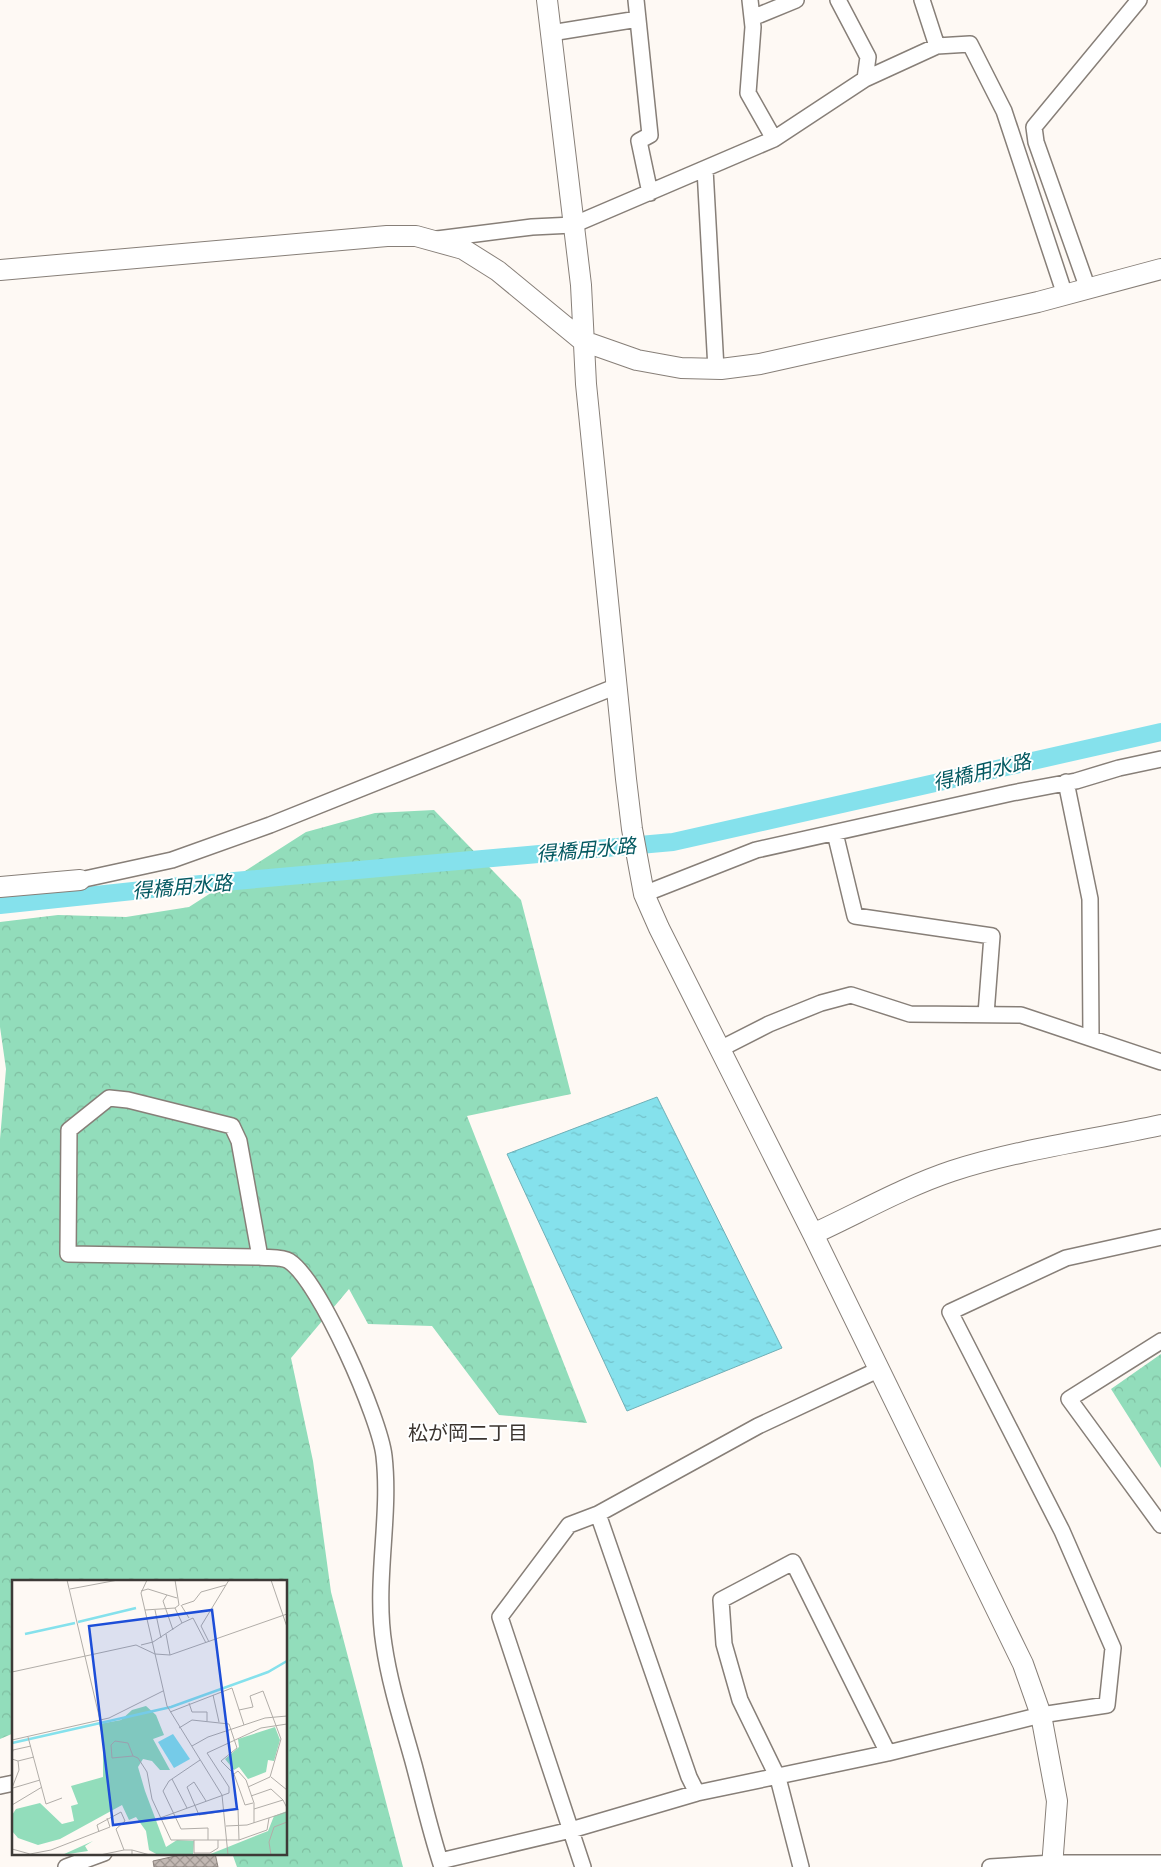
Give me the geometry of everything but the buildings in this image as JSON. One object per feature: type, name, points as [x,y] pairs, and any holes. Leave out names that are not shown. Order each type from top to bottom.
[{"type":"street","points":[[547,0],[581,285],[586,384],[600,502],[617,686],[634,838],[644,894],[739,1090],[880,1368],[1023,1664],[1041,1715],[1057,1801],[1053,1865]]},
{"type":"street","points":[[636,0],[650,135],[639,141],[650,192]]},
{"type":"street","points":[[750,0],[752,18],[748,93],[774,139]]},
{"type":"street","points":[[752,18],[796,0]]},
{"type":"street","points":[[838,0],[868,57],[865,79]]},
{"type":"street","points":[[922,0],[937,46]]},
{"type":"street","points":[[1088,289],[1036,142],[1034,127],[1138,0]]},
{"type":"street","points":[[551,33],[638,19]]},
{"type":"street","points":[[432,240],[532,227],[573,224],[774,139],[865,79],[937,46],[970,44],[1004,111],[1065,295]]},
{"type":"street","points":[[705,169],[716,369]]},
{"type":"street","points":[[0,270],[387,236],[416,236],[463,248],[498,271],[583,341],[637,360],[681,368],[716,369],[760,364],[1065,295],[1161,269]]},
{"type":"street","points":[[0,887],[80,880],[172,860],[270,825],[617,686]]},
{"type":"street","points":[[644,894],[756,850],[1076,781],[1119,768],[1161,759]]},
{"type":"street","points":[[1066,782],[1090,899],[1092,1037]]},
{"type":"street","points":[[835,832],[856,916],[992,936],[986,1014]]},
{"type":"street","points":[[720,1049],[769,1024],[821,1002],[851,995],[910,1014],[1021,1015],[1092,1037],[1161,1062]]},
{"type":"street","points":[[260,1257],[239,1141],[232,1126],[128,1100],[109,1098],[69,1130],[68,1254],[260,1257],[288,1260],[308,1281],[339,1337],[376,1424],[384,1454],[386,1488],[382,1602],[383,1643],[390,1679],[441,1864],[571,1830],[697,1793],[778,1778],[1041,1715],[1107,1705],[1113,1648],[1062,1531],[950,1312],[1066,1258],[1161,1237]]},
{"type":"street","points":[[813,1234],[901,1192],[952,1171],[1015,1155],[1161,1125]]},
{"type":"street","points":[[1161,1340],[1069,1399],[1161,1525]]},
{"type":"street","points":[[583,1867],[500,1617],[569,1525],[598,1514],[758,1426],[880,1368]]},
{"type":"street","points":[[598,1514],[689,1777],[697,1793]]},
{"type":"street","points":[[801,1867],[778,1778],[740,1700],[724,1644],[721,1600],[793,1562],[888,1753]]},
{"type":"street","points":[[66,1867],[101,1854]]},
{"type":"street","points":[[990,1867],[1161,1863]]},
{"type":"green space","points":[[434,810],[521,900],[571,1094],[467,1116],[587,1423],[499,1415],[432,1326],[368,1324],[349,1289],[291,1358],[313,1461],[331,1592],[403,1867],[237,1867],[232,1854],[288,1854],[288,1580],[12,1580],[12,1734],[0,1739],[0,1139],[6,1069],[0,1027],[0,922],[58,915],[126,917],[189,907],[306,832],[375,813]]},
{"type":"green space","points":[[1161,1354],[1161,1468],[1111,1389]]},
{"type":"water","points":[[657,1097],[782,1348],[627,1411],[507,1154]]},
{"type":"waterway","name":"得橋用水路","points":[[0,905],[190,885],[673,842],[1161,732]]},
{"type":"district","name":"松が岡二丁目","points":[[468,1434]]}]
